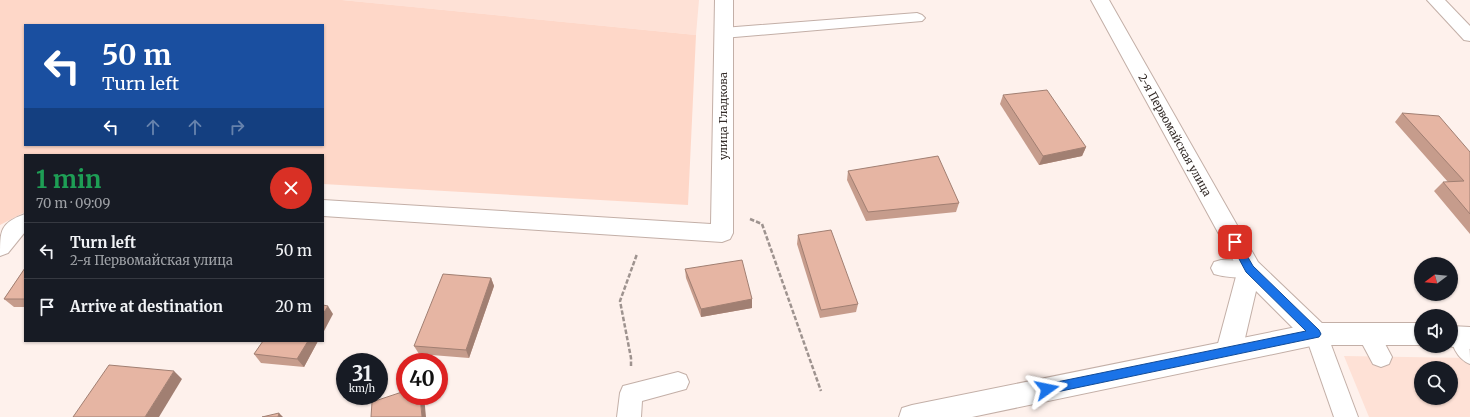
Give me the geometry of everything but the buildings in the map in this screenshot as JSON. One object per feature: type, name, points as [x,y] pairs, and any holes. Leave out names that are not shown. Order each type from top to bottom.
[{"type":"street","name":"улица Гладкова","points":[[661,229],[722,233],[722,33],[724,0]]},
{"type":"street","name":"2-я Первомайская улица","points":[[1100,0],[1250,269],[1316,334]]},
{"type":"street","points":[[1436,0],[1470,36]]},
{"type":"street","points":[[324,208],[661,229]]},
{"type":"street","points":[[0,247],[17,226],[24,223]]},
{"type":"street","points":[[1229,351],[1250,269]]},
{"type":"street","points":[[912,417],[1316,334],[1414,334]]},
{"type":"lane","points":[[722,33],[917,18]]},
{"type":"lane","points":[[1221,268],[1250,269]]},
{"type":"lane","points":[[1316,334],[1346,417]]},
{"type":"lane","points":[[1368,334],[1381,357]]},
{"type":"lane","points":[[629,417],[631,393],[678,382]]},
{"type":"path","points":[[723,207],[762,224],[821,392]]},
{"type":"path","points":[[631,393],[631,358],[620,301],[637,253],[661,229]]},
{"type":"shaded area","points":[[0,0],[342,0],[696,35],[688,205],[324,184],[324,154],[24,154],[24,213],[0,225]]},
{"type":"shaded area","points":[[342,0],[699,0],[696,35]]},
{"type":"shaded area","points":[[1344,356],[1470,358],[1470,417],[1369,417]]},
{"type":"route","points":[[1047,389],[1316,334],[1250,269],[1235,242]]}]
